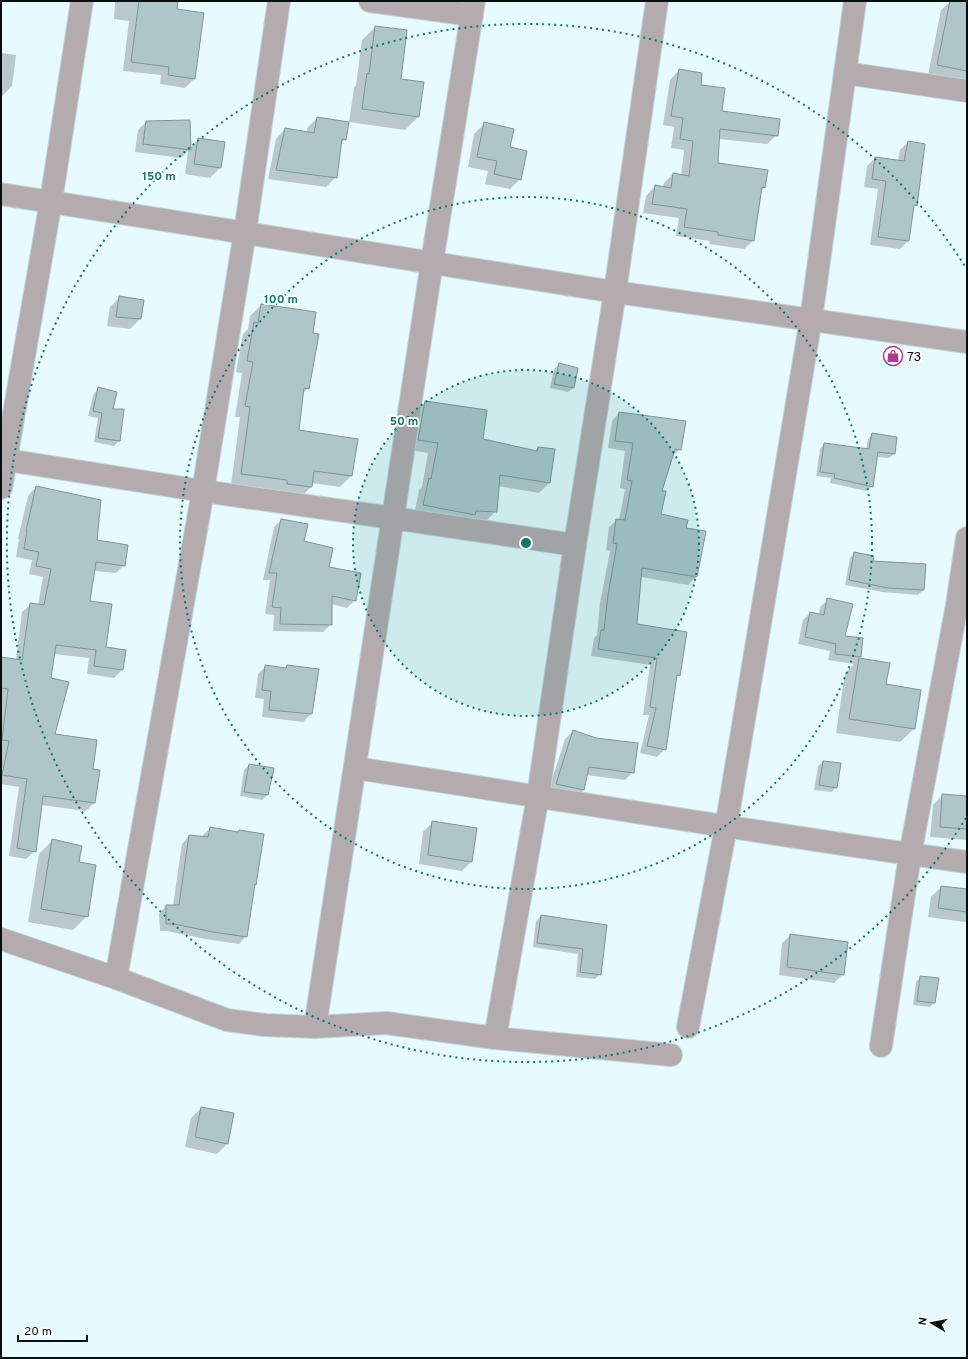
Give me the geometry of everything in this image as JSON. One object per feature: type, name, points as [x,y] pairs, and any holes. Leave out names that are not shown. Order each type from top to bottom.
[{"type":"street","points":[[1,488],[3,460],[51,201],[82,1]]},
{"type":"street","points":[[116,978],[203,491],[245,232],[279,1]]},
{"type":"street","points":[[315,1027],[432,262],[473,8],[370,1]]},
{"type":"street","points":[[495,1038],[538,796],[575,545],[615,292],[657,1]]},
{"type":"street","points":[[688,1027],[726,827],[811,319],[855,1]]},
{"type":"street","points":[[845,73],[967,91]]},
{"type":"street","points":[[1,194],[615,292],[967,342]]},
{"type":"street","points":[[3,460],[203,491],[575,545]]},
{"type":"street","points":[[881,1046],[910,855],[962,606],[967,538]]},
{"type":"street","points":[[355,768],[726,827],[910,855],[967,862]]},
{"type":"street","points":[[1,939],[116,978],[227,1020],[265,1025],[315,1027],[386,1023],[495,1038],[670,1055]]},
{"type":"building","points":[[139,1],[178,1],[177,9],[204,13],[195,79],[168,75],[169,67],[131,62]]},
{"type":"building","points":[[950,1],[967,1],[967,71],[937,65]]},
{"type":"building","points":[[375,26],[407,30],[401,79],[424,82],[419,117],[362,109],[367,73],[369,74]]},
{"type":"building","points":[[679,69],[702,73],[701,85],[725,88],[722,111],[780,119],[778,136],[720,129],[718,163],[768,170],[765,188],[762,187],[754,241],[718,235],[718,232],[684,227],[687,209],[652,204],[655,185],[671,188],[673,173],[689,176],[693,141],[680,139],[683,118],[671,116]]},
{"type":"building","points":[[317,117],[349,122],[346,140],[342,139],[337,178],[276,170],[285,128],[314,133]]},
{"type":"building","points":[[190,120],[191,150],[143,144],[146,121]]},
{"type":"building","points":[[484,122],[514,129],[510,147],[527,151],[521,180],[494,174],[497,161],[477,157]]},
{"type":"building","points":[[198,138],[225,142],[221,168],[194,164]]},
{"type":"building","points":[[908,141],[925,144],[917,206],[914,205],[909,241],[878,237],[886,181],[872,179],[875,157],[904,161]]},
{"type":"building","points":[[119,296],[144,300],[141,319],[116,317]]},
{"type":"building","points":[[261,304],[316,312],[313,333],[319,334],[309,389],[304,388],[299,430],[358,439],[352,476],[314,471],[312,487],[287,484],[287,480],[241,474],[250,407],[245,406],[253,362],[247,361],[254,322],[258,323]]},
{"type":"building","points":[[559,363],[578,368],[574,388],[554,384]]},
{"type":"building","points":[[98,387],[117,392],[113,409],[124,409],[120,441],[98,438],[102,413],[93,411]]},
{"type":"building","points":[[425,401],[487,410],[483,439],[537,451],[538,447],[555,449],[550,483],[500,475],[497,512],[476,511],[475,515],[423,505],[429,478],[431,479],[438,443],[418,440]]},
{"type":"building","points":[[619,412],[686,421],[681,450],[675,449],[662,491],[666,491],[661,514],[688,520],[686,528],[706,531],[697,577],[642,568],[637,624],[687,632],[680,676],[677,675],[666,750],[647,746],[656,708],[650,707],[657,658],[598,649],[601,630],[604,630],[608,595],[617,544],[613,543],[616,519],[625,520],[632,481],[627,480],[633,443],[615,441]]},
{"type":"building","points":[[872,433],[897,437],[895,454],[878,452],[873,487],[834,478],[835,474],[820,472],[824,443],[869,449]]},
{"type":"building","points":[[36,486],[101,500],[97,540],[128,545],[125,566],[96,562],[90,601],[112,604],[106,647],[126,650],[123,670],[94,666],[96,650],[56,645],[51,678],[69,682],[55,734],[97,740],[93,769],[100,770],[95,803],[43,796],[36,852],[17,848],[27,779],[2,775],[9,741],[2,740],[8,689],[1,688],[1,657],[22,660],[30,603],[44,605],[51,569],[36,566],[39,552],[24,549],[26,531]]},
{"type":"building","points":[[281,519],[308,524],[304,541],[333,548],[329,567],[361,573],[356,601],[332,596],[332,625],[280,624],[281,608],[272,607],[277,573],[269,573]]},
{"type":"building","points":[[854,552],[874,556],[873,561],[926,564],[924,590],[888,588],[849,580]]},
{"type":"building","points":[[827,598],[853,604],[845,636],[863,638],[861,657],[835,654],[836,644],[805,637],[810,612],[824,615]]},
{"type":"building","points":[[859,658],[890,663],[886,684],[921,690],[915,729],[849,719]]},
{"type":"building","points":[[265,665],[286,668],[287,665],[319,669],[312,714],[269,710],[271,691],[262,690]]},
{"type":"building","points":[[573,730],[596,738],[638,743],[634,773],[589,767],[584,790],[556,784]]},
{"type":"building","points":[[823,761],[841,763],[837,788],[819,785]]},
{"type":"building","points":[[249,764],[274,768],[268,795],[244,792]]},
{"type":"building","points":[[942,794],[967,796],[967,829],[940,827]]},
{"type":"building","points":[[432,821],[477,828],[472,862],[428,855]]},
{"type":"building","points":[[210,827],[238,832],[239,830],[264,834],[247,937],[174,924],[166,924],[166,905],[179,905],[189,835],[208,837]]},
{"type":"building","points":[[52,839],[82,846],[79,862],[96,865],[88,917],[41,909]]},
{"type":"building","points":[[941,886],[967,889],[967,912],[938,908]]},
{"type":"building","points":[[541,915],[607,925],[601,975],[580,972],[583,949],[537,943]]},
{"type":"building","points":[[790,934],[848,942],[844,975],[787,967]]},
{"type":"building","points":[[920,976],[939,978],[935,1003],[917,1001]]},
{"type":"building","points":[[201,1107],[234,1113],[228,1144],[195,1137]]},
{"type":"place","name":"73","points":[[893,356]]}]
